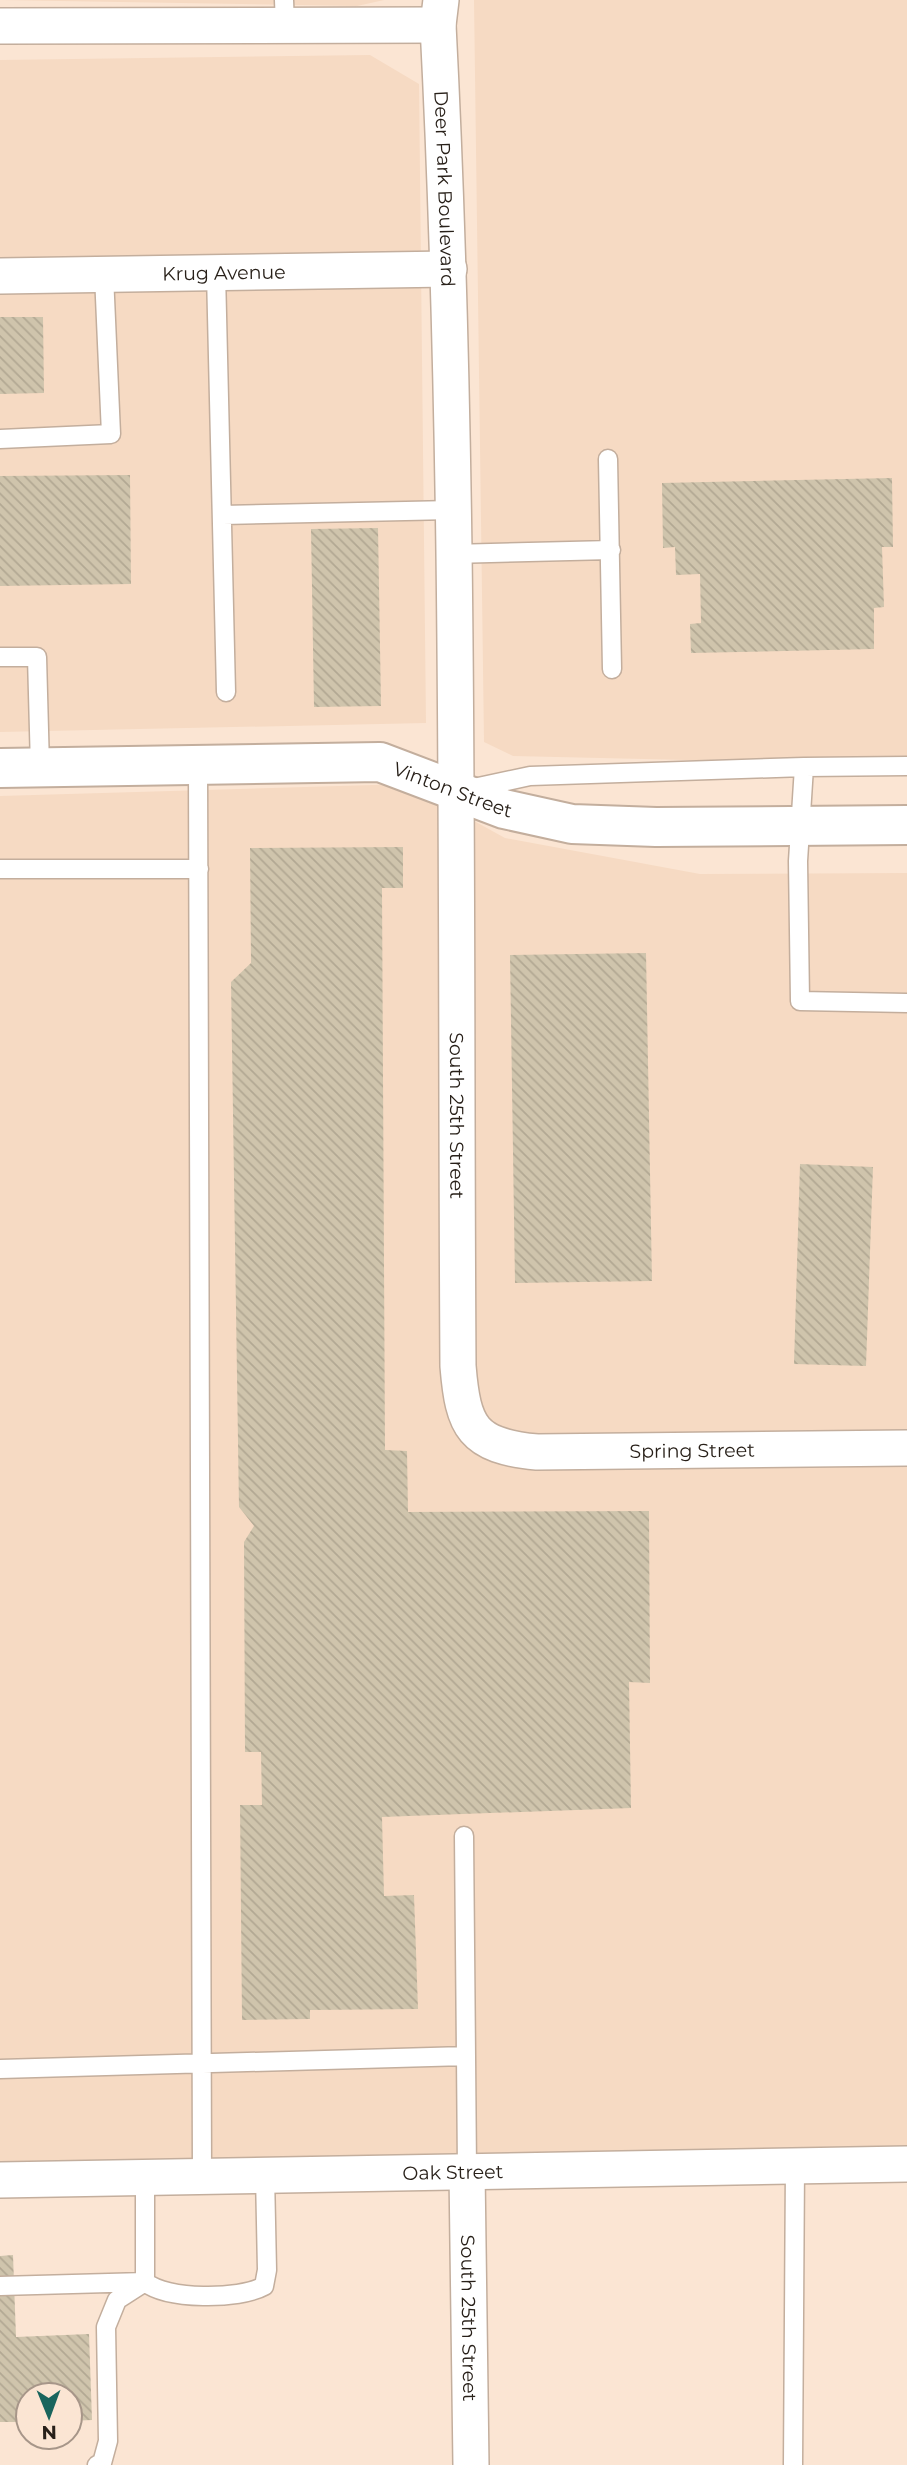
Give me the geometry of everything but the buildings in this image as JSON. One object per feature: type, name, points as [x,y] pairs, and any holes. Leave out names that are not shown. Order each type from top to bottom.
[{"type":"street","name":"Deer Park Boulevard","points":[[0,25],[284,13],[439,12],[449,268],[458,791]]},
{"type":"street","name":"Krug Avenue","points":[[0,276],[449,268]]},
{"type":"street","name":"Vinton Street","points":[[0,768],[380,762],[504,809],[572,824],[907,825]]},
{"type":"street","name":"South 25th Street","points":[[458,791],[455,914],[458,1366],[466,1420],[479,1435]]},
{"type":"street","name":"Spring Street","points":[[479,1435],[510,1448],[537,1452],[907,1448]]},
{"type":"street","name":"Oak Street","points":[[0,2180],[907,2164]]},
{"type":"street","name":"South 25th Street","points":[[467,2171],[471,2465]]},
{"type":"lane","points":[[216,273],[226,692]]},
{"type":"lane","points":[[0,439],[111,434],[104,275]]},
{"type":"lane","points":[[608,459],[612,669]]},
{"type":"lane","points":[[223,515],[452,510]]},
{"type":"lane","points":[[452,554],[611,550]]},
{"type":"lane","points":[[0,657],[37,657],[40,768]]},
{"type":"lane","points":[[198,765],[202,2176]]},
{"type":"lane","points":[[458,791],[530,776],[907,766]]},
{"type":"lane","points":[[804,767],[799,826],[797,955],[800,1001],[907,1003]]},
{"type":"lane","points":[[0,869],[199,869]]},
{"type":"lane","points":[[464,1836],[467,2171]]},
{"type":"lane","points":[[0,2069],[466,2056]]},
{"type":"lane","points":[[793,2465],[795,2165]]},
{"type":"lane","points":[[0,2286],[145,2281],[156,2291],[179,2295],[252,2293],[264,2286],[267,2270],[264,2175]]},
{"type":"lane","points":[[145,2177],[145,2281]]},
{"type":"lane","points":[[97,2465],[102,2463],[108,2441],[106,2327],[117,2301],[145,2281]]},
{"type":"shaded area","points":[[0,0],[384,0],[357,6]]},
{"type":"shaded area","points":[[474,0],[907,0],[907,765],[513,756],[484,742]]},
{"type":"shaded area","points":[[370,55],[419,84],[426,723],[0,732],[0,60]]},
{"type":"shaded area","points":[[407,784],[505,838],[700,874],[907,873],[907,2151],[502,2153],[0,2167],[0,796]]}]
